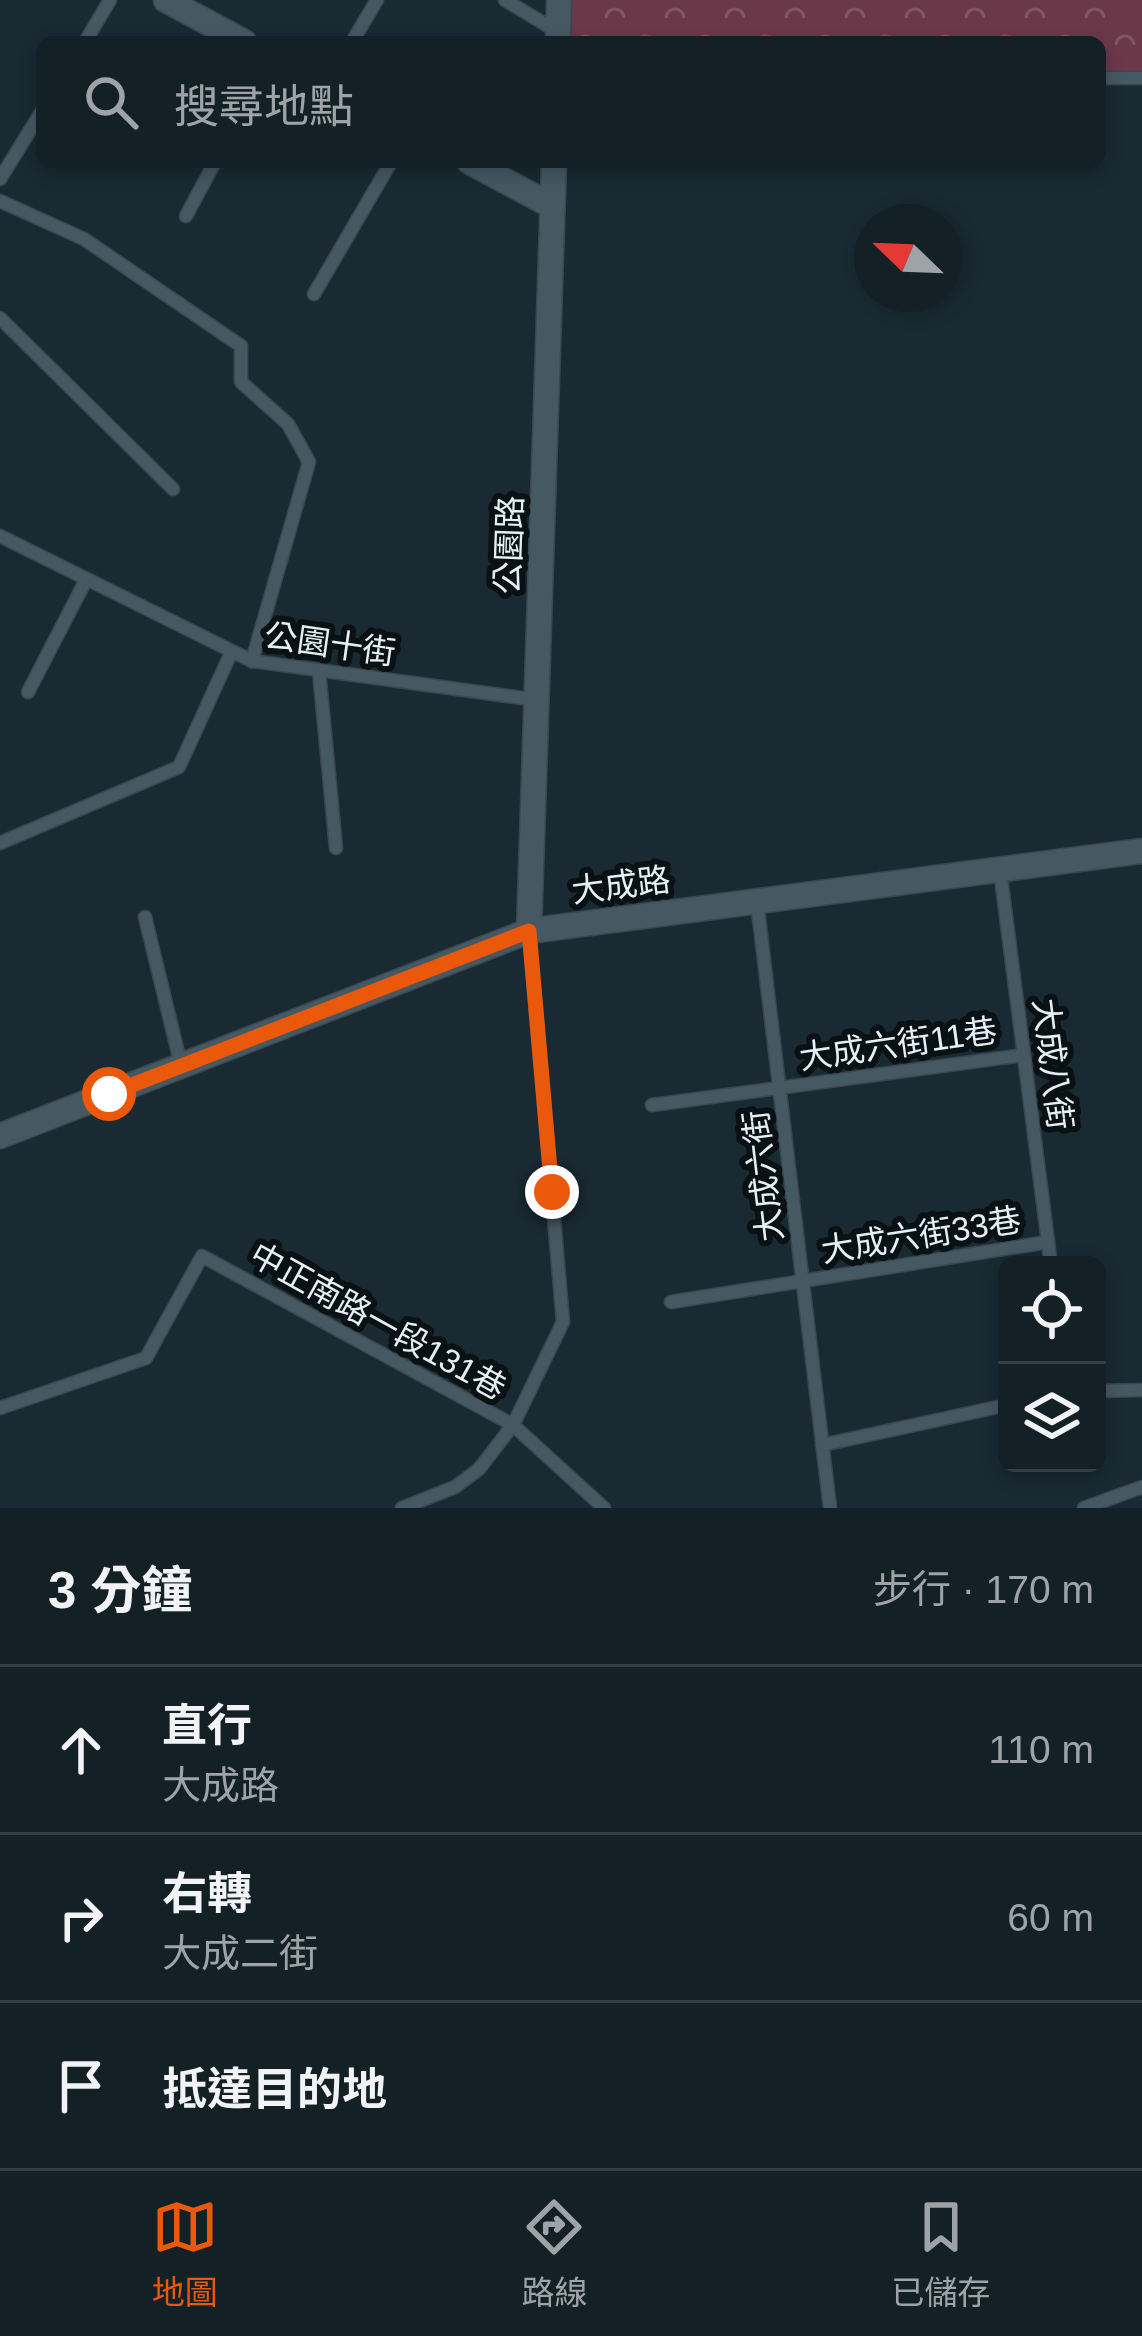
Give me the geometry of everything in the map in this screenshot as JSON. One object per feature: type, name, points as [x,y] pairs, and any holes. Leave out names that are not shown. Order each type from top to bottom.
[{"type":"street","points":[[558,36],[560,0]]},
{"type":"street","points":[[179,3],[234,36]]},
{"type":"street","points":[[481,168],[552,206]]},
{"type":"street","name":"公園路","points":[[529,931],[554,168]]},
{"type":"street","name":"大成路","points":[[0,1136],[529,931],[1142,851]]},
{"type":"lane","points":[[89,36],[110,0]]},
{"type":"lane","points":[[356,36],[377,0]]},
{"type":"lane","points":[[505,0],[557,36]]},
{"type":"lane","points":[[1106,78],[1142,78]]},
{"type":"lane","points":[[0,179],[36,121]]},
{"type":"lane","points":[[186,216],[212,168]]},
{"type":"lane","points":[[314,295],[388,168]]},
{"type":"lane","points":[[0,201],[84,239],[241,346],[241,382],[288,424],[308,462],[252,661]]},
{"type":"lane","points":[[0,318],[173,488]]},
{"type":"lane","name":"公園十街","points":[[0,536],[252,661],[537,700]]},
{"type":"lane","points":[[28,692],[86,580]]},
{"type":"lane","points":[[0,843],[179,766],[231,653]]},
{"type":"lane","points":[[319,670],[336,848]]},
{"type":"lane","name":"大成八街","points":[[1000,870],[1050,1256]]},
{"type":"lane","name":"大成六街","points":[[757,901],[830,1508]]},
{"type":"lane","points":[[145,916],[181,1066]]},
{"type":"lane","points":[[402,1508],[455,1487],[479,1469],[513,1425],[563,1322],[529,931]]},
{"type":"lane","name":"大成六街11巷","points":[[652,1105],[1024,1054]]},
{"type":"lane","name":"大成六街33巷","points":[[671,1302],[1048,1242]]},
{"type":"lane","name":"中正南路一段131巷","points":[[0,1408],[146,1358],[202,1256],[513,1425]]},
{"type":"lane","points":[[1106,1391],[1142,1390]]},
{"type":"lane","points":[[822,1444],[998,1407]]},
{"type":"lane","points":[[513,1425],[604,1508]]},
{"type":"lane","points":[[1084,1508],[1142,1487]]},
{"type":"green space","points":[[568,0],[1142,0],[1142,71],[1106,71],[1106,36],[565,36]]},
{"type":"route","points":[[109,1094],[529,931],[552,1192]]}]
